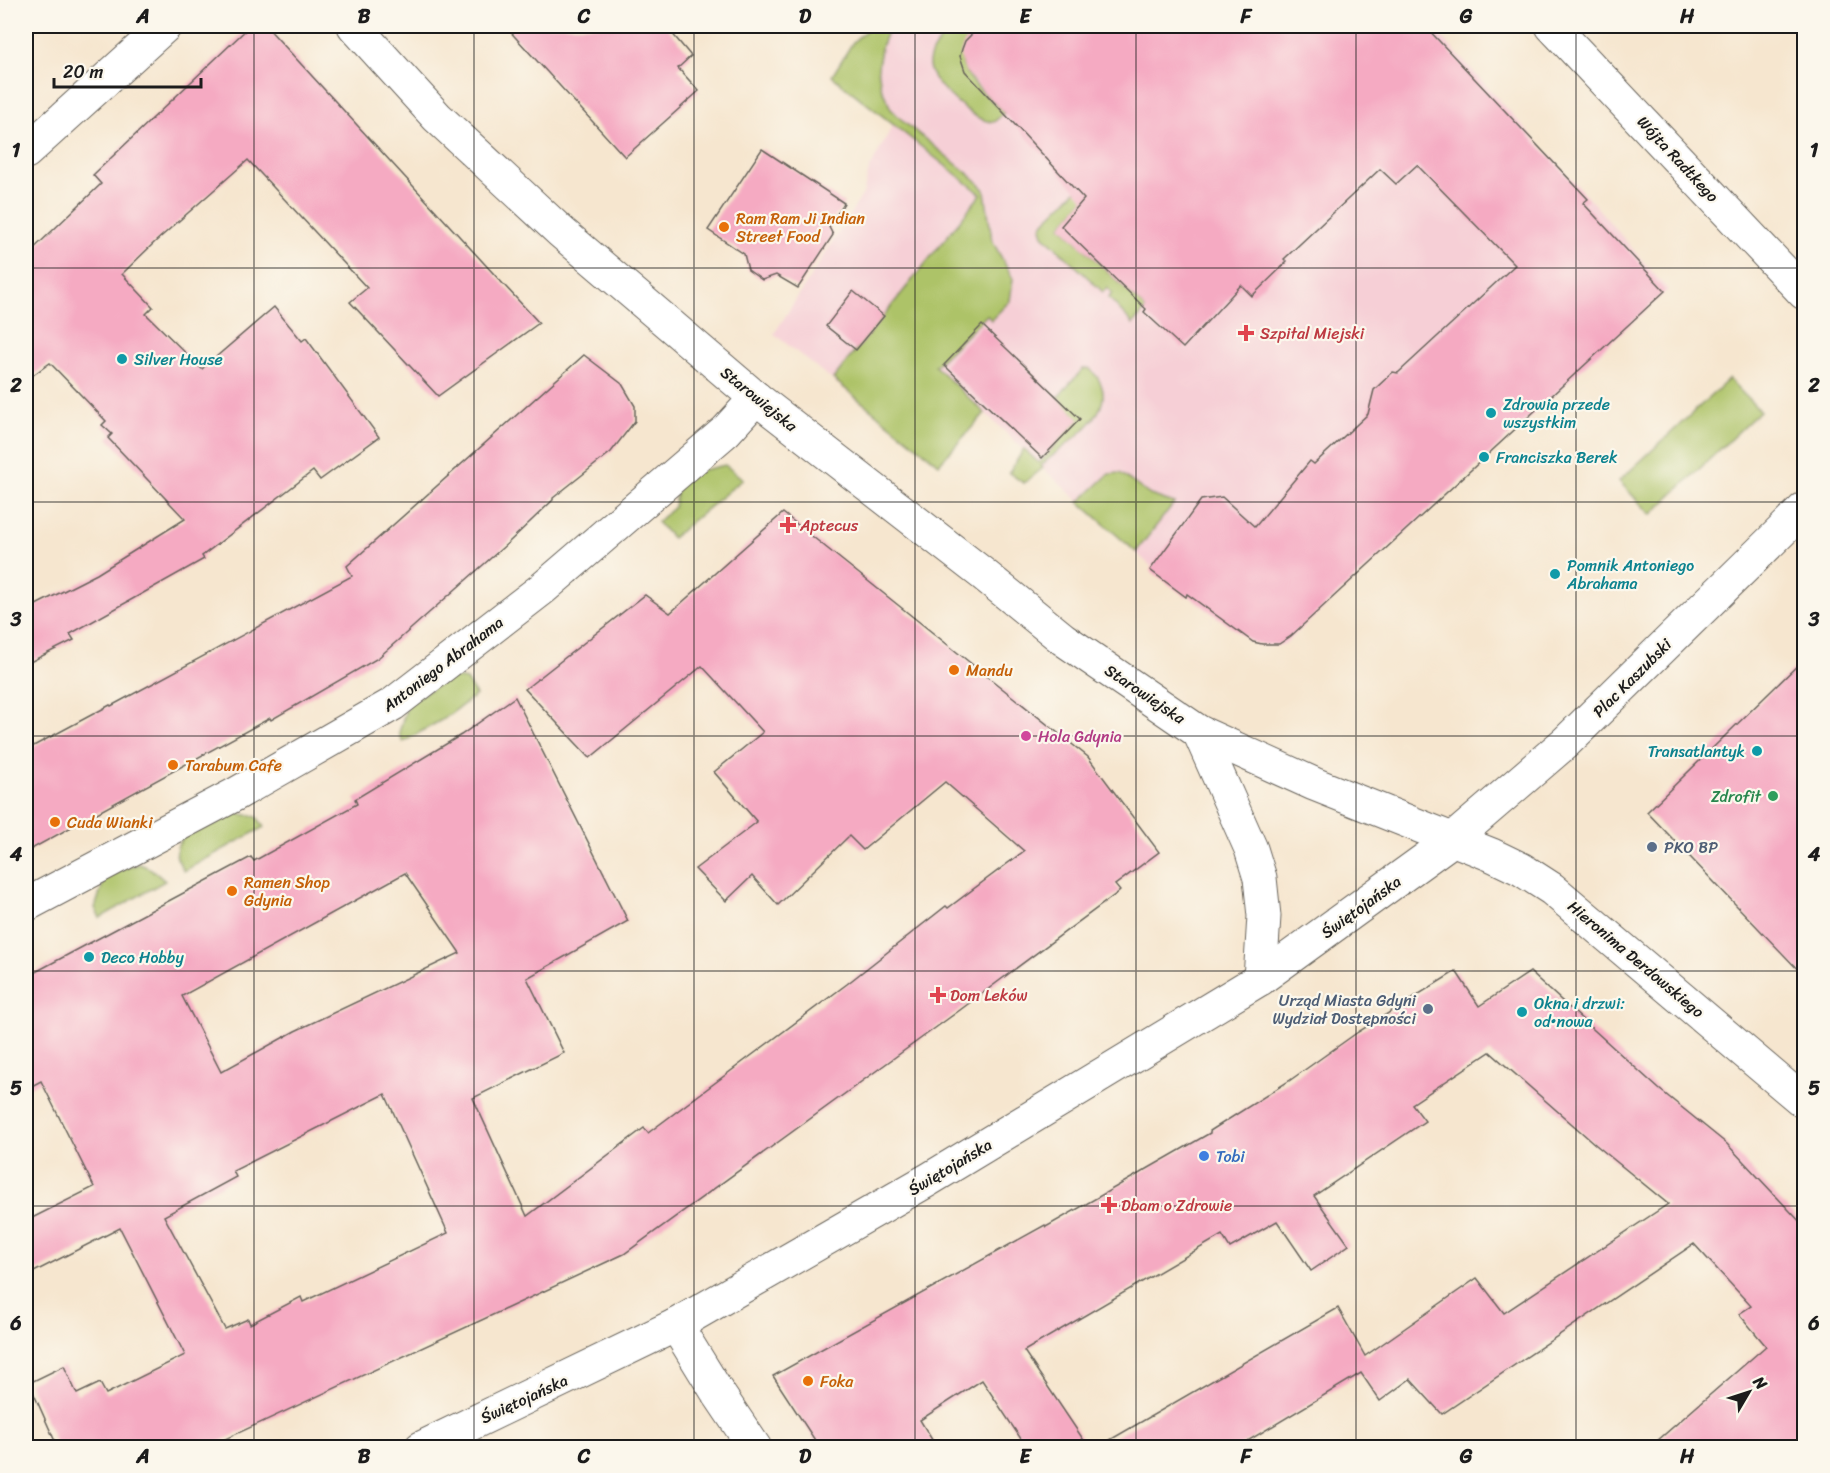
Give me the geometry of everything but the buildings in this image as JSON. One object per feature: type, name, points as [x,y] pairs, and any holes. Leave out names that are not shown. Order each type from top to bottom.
[{"type":"street","points":[[26,152],[165,26]]},
{"type":"street","name":"Starowiejska","points":[[354,26],[437,117],[561,232],[756,398],[1063,639],[1199,732],[1287,772],[1452,840]]},
{"type":"street","name":"Wójta Radtkego","points":[[1552,26],[1804,293]]},
{"type":"street","name":"Antoniego Abrahama","points":[[26,905],[236,794],[393,704],[542,589],[726,432],[756,398]]},
{"type":"street","name":"Plac Kaszubski","points":[[1452,840],[1566,742],[1804,509]]},
{"type":"street","points":[[1199,732],[1251,849],[1260,878],[1264,916],[1260,979]]},
{"type":"street","name":"Świętojańska","points":[[421,1448],[676,1325],[928,1180],[1260,979],[1452,840]]},
{"type":"street","name":"Hieronima Derdowskiego","points":[[1452,840],[1521,869],[1552,889],[1804,1102]]},
{"type":"street","points":[[676,1325],[755,1448]]},
{"type":"shaded area","name":"Szpital Miejski","points":[[871,26],[1432,26],[1588,197],[1668,290],[1285,644],[1264,646],[1252,643],[1151,571],[1152,567],[985,413],[939,464],[774,334],[863,194],[869,170],[893,125],[832,76],[853,42]]},
{"type":"green space","points":[[871,26],[889,26],[881,48],[878,68],[881,87],[891,109],[976,180],[985,191],[992,240],[1013,279],[1010,301],[991,320],[987,315],[935,366],[985,413],[939,464],[833,379],[981,194],[832,76],[853,42]]},
{"type":"green space","points":[[954,26],[980,26],[968,39],[963,51],[962,62],[974,82],[1004,113],[994,122],[979,118],[966,110],[931,74],[930,57],[934,48]]},
{"type":"green space","points":[[1095,172],[1102,179],[1061,226],[1146,309],[1133,324],[1109,298],[1112,293],[1107,288],[1103,292],[1043,235],[1041,228],[1044,222]]},
{"type":"green space","points":[[1089,368],[1100,382],[1103,395],[1100,408],[1082,432],[1046,461],[1041,466],[1043,468],[1024,483],[1009,473],[1024,449],[1039,463],[1079,419],[1057,398],[1083,369]]},
{"type":"green space","points":[[1729,379],[1760,411],[1651,515],[1619,481]]},
{"type":"green space","points":[[725,465],[743,479],[672,538],[657,522],[674,507],[678,479],[685,474]]},
{"type":"green space","points":[[1120,473],[1150,495],[1174,503],[1136,552],[1079,502],[1109,474]]},
{"type":"green space","points":[[453,677],[466,680],[476,695],[445,718],[403,742],[399,733],[408,702]]},
{"type":"green space","points":[[227,811],[257,817],[264,827],[184,871],[177,858],[180,842],[194,828]]},
{"type":"green space","points":[[140,864],[151,869],[165,881],[100,918],[95,908],[105,877]]},
{"type":"place","name":"Ram Ram Ji Indian Street Food","points":[[724,227]]},
{"type":"place","name":"Szpital Miejski","points":[[1246,333]]},
{"type":"place","name":"Silver House","points":[[122,359]]},
{"type":"place","name":"Zdrowia przede wszystkim","points":[[1491,413]]},
{"type":"place","name":"Franciszka Berek","points":[[1484,457]]},
{"type":"place","name":"Aptecus","points":[[788,525]]},
{"type":"place","name":"Pomnik Antoniego Abrahama","points":[[1555,574]]},
{"type":"place","name":"Mandu","points":[[954,670]]},
{"type":"place","name":"Hola Gdynia","points":[[1026,736]]},
{"type":"place","name":"Transatlantyk","points":[[1757,751]]},
{"type":"place","name":"Tarabum Cafe","points":[[173,765]]},
{"type":"place","name":"Zdrofit","points":[[1773,796]]},
{"type":"place","name":"Cuda Wianki","points":[[55,822]]},
{"type":"place","name":"PKO BP","points":[[1652,847]]},
{"type":"place","name":"Ramen Shop Gdynia","points":[[232,891]]},
{"type":"place","name":"Deco Hobby","points":[[89,957]]},
{"type":"place","name":"Dom Leków","points":[[938,995]]},
{"type":"place","name":"Urząd Miasta Gdyni Wydział Dostępności","points":[[1428,1009]]},
{"type":"place","name":"Okna i drzwi: od•nowa","points":[[1522,1012]]},
{"type":"place","name":"Tobi","points":[[1204,1156]]},
{"type":"place","name":"Dbam o Zdrowie","points":[[1109,1205]]},
{"type":"place","name":"Foka","points":[[808,1381]]}]
